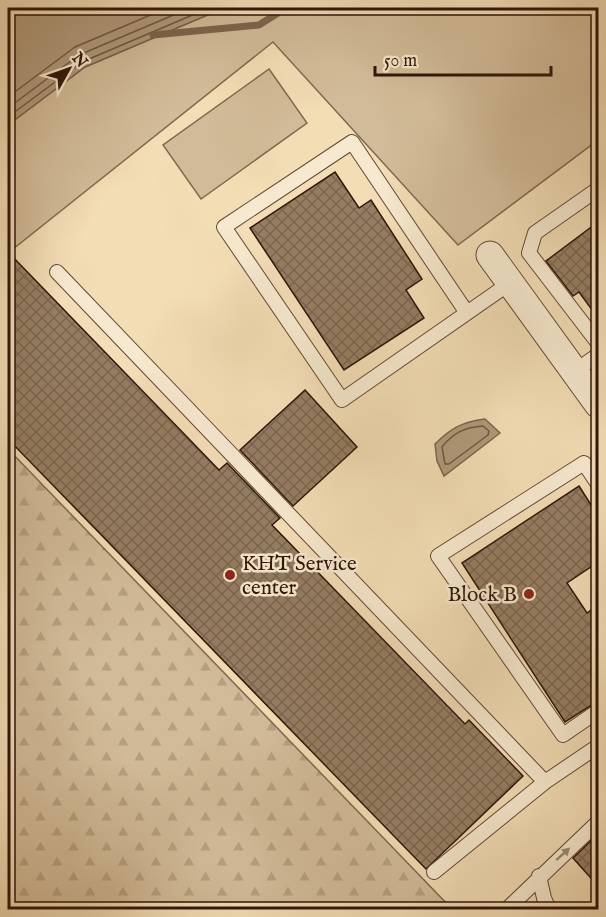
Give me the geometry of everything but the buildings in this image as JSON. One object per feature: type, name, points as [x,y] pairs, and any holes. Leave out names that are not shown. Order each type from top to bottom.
[{"type":"street","points":[[490,255],[597,400]]},
{"type":"lane","points":[[467,313],[352,142],[224,227],[342,400],[467,313],[510,283]]},
{"type":"lane","points":[[598,189],[535,233],[529,253],[598,343]]},
{"type":"lane","points":[[57,272],[544,782]]},
{"type":"lane","points":[[575,371],[598,355]]},
{"type":"lane","points":[[598,484],[584,463],[438,556],[563,735],[598,711]]},
{"type":"lane","points":[[434,872],[544,782],[598,746]]},
{"type":"lane","points":[[506,909],[598,822]]},
{"type":"lane","points":[[539,876],[549,909]]},
{"type":"green space","points":[[224,8],[598,8],[598,140],[458,245],[273,42],[8,253],[8,125],[85,67]]},
{"type":"green space","points":[[269,69],[307,123],[201,199],[163,145]]},
{"type":"green space","points":[[8,449],[452,909],[8,909]]},
{"type":"water","points":[[8,8],[224,8],[85,67],[8,125]]},
{"type":"water","points":[[485,419],[500,433],[444,476],[437,461],[435,444],[457,427]]},
{"type":"waterway","points":[[153,35],[259,25],[286,8]]},
{"type":"place","name":"KHT Service center","points":[[230,575]]},
{"type":"place","name":"Block B","points":[[529,594]]}]
